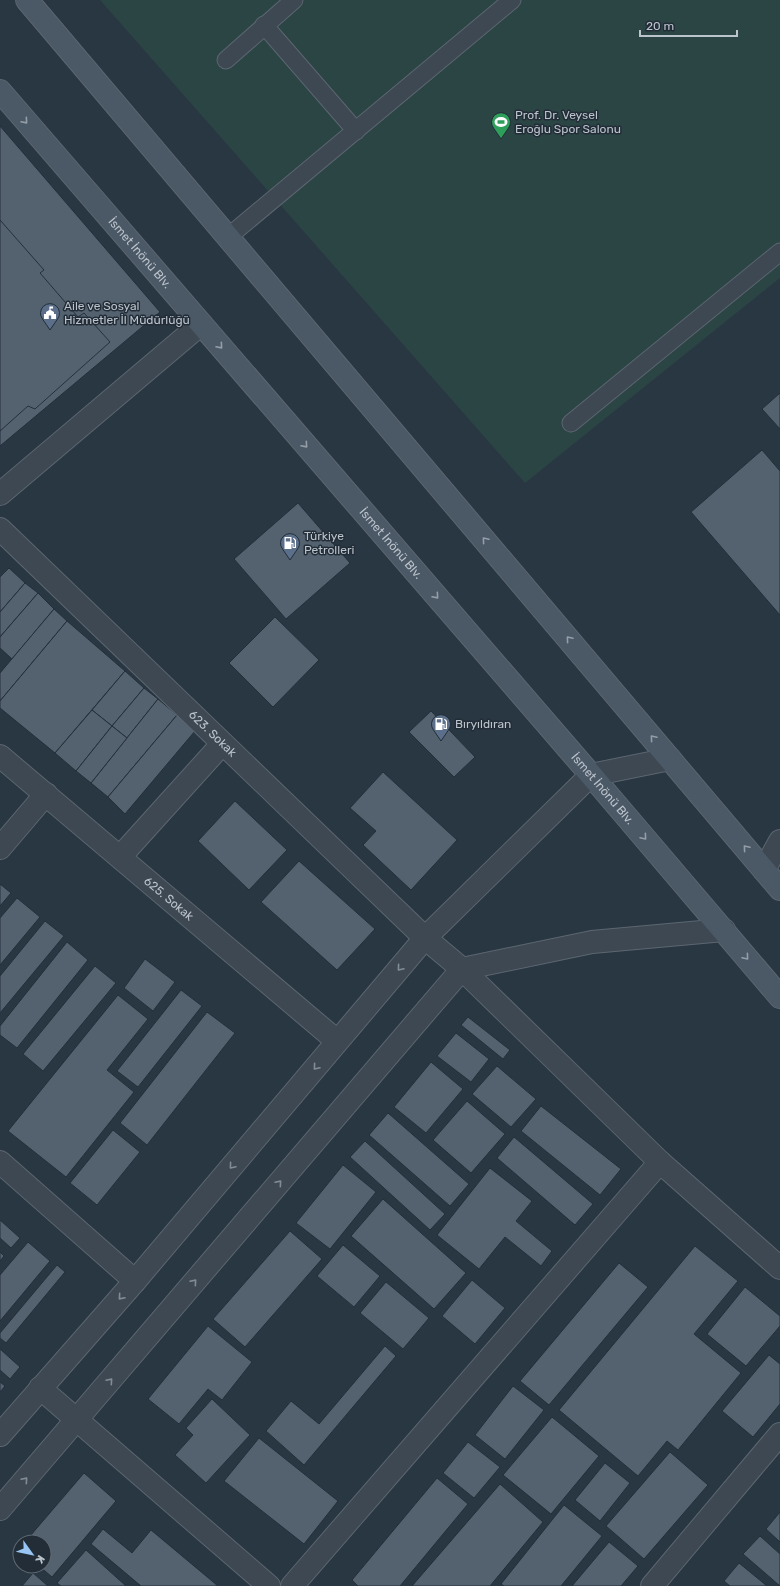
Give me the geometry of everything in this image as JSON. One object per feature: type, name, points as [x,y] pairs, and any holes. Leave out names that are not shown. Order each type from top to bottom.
[{"type":"main road","points":[[33,2],[228,237],[780,889]]},
{"type":"main road","name":"İsmet İnönü Blv.","points":[[0,91],[591,775],[780,997]]},
{"type":"street","points":[[0,494],[201,324]]},
{"type":"street","name":"623. Sokak","points":[[0,529],[425,938],[462,969],[660,1162],[780,1268]]},
{"type":"street","points":[[120,858],[222,744]]},
{"type":"street","name":"625. Sokak","points":[[0,756],[337,1041]]},
{"type":"street","points":[[0,1435],[135,1281],[425,938],[591,775],[670,759]]},
{"type":"street","points":[[0,848],[46,794]]},
{"type":"street","points":[[764,870],[780,841]]},
{"type":"street","points":[[0,1509],[462,969],[592,942],[724,930]]},
{"type":"street","points":[[0,1162],[135,1281]]},
{"type":"street","points":[[292,1586],[660,1162]]},
{"type":"street","points":[[40,1388],[269,1586]]},
{"type":"street","points":[[652,1586],[780,1434]]},
{"type":"lane","points":[[226,60],[294,0]]},
{"type":"lane","points":[[228,237],[512,0]]},
{"type":"lane","points":[[264,25],[356,130]]},
{"type":"lane","points":[[572,423],[780,252]]},
{"type":"green space","name":"Prof. Dr. Veysel Eroğlu Spor Salonu","points":[[100,0],[780,0],[780,278],[525,483]]},
{"type":"building","points":[[0,126],[160,312],[0,446]]},
{"type":"building","name":"Aile ve Sosyal Hizmetler İl Müdürlüğü","points":[[0,220],[44,270],[40,273],[78,317],[84,313],[110,342],[35,409],[28,406],[0,431]]},
{"type":"building","points":[[780,393],[780,429],[762,409]]},
{"type":"building","points":[[762,450],[780,471],[780,615],[691,512]]},
{"type":"building","points":[[298,503],[350,563],[286,619],[234,559]]},
{"type":"building","points":[[9,568],[25,583],[0,612],[0,577]]},
{"type":"building","points":[[25,583],[38,593],[0,637],[0,612]]},
{"type":"building","points":[[38,593],[54,609],[12,659],[0,648],[0,637]]},
{"type":"building","points":[[54,609],[67,621],[0,701],[0,673]]},
{"type":"building","points":[[275,617],[319,660],[273,707],[229,663]]},
{"type":"building","points":[[67,621],[125,671],[55,753],[0,708],[0,701]]},
{"type":"building","points":[[125,671],[144,688],[112,726],[92,710]]},
{"type":"building","points":[[144,688],[158,699],[127,738],[112,726]]},
{"type":"building","points":[[158,699],[177,715],[108,797],[91,783]]},
{"type":"building","points":[[92,710],[112,726],[76,771],[55,753]]},
{"type":"building","points":[[431,711],[475,757],[454,777],[409,732]]},
{"type":"building","points":[[177,715],[195,731],[125,814],[108,797]]},
{"type":"building","points":[[112,726],[127,738],[91,783],[76,771]]},
{"type":"building","points":[[383,772],[457,840],[411,890],[363,845],[376,831],[350,808]]},
{"type":"building","points":[[235,801],[287,850],[249,890],[198,841]]},
{"type":"building","points":[[299,861],[375,929],[337,970],[261,902]]},
{"type":"building","points":[[0,884],[11,893],[0,906]]},
{"type":"building","points":[[17,898],[40,917],[0,965],[0,918]]},
{"type":"building","points":[[45,921],[64,936],[0,1013],[0,976]]},
{"type":"building","points":[[67,942],[88,960],[17,1048],[0,1035],[0,1026]]},
{"type":"building","points":[[145,959],[175,982],[153,1011],[124,988]]},
{"type":"building","points":[[95,966],[116,983],[43,1071],[23,1054]]},
{"type":"building","points":[[181,990],[202,1006],[138,1087],[117,1071]]},
{"type":"building","points":[[118,995],[148,1019],[107,1070],[134,1092],[66,1177],[8,1131]]},
{"type":"building","points":[[207,1012],[235,1033],[147,1145],[120,1123]]},
{"type":"building","points":[[468,1017],[510,1050],[503,1059],[461,1025]]},
{"type":"building","points":[[456,1033],[489,1059],[471,1082],[437,1056]]},
{"type":"building","points":[[431,1062],[463,1089],[426,1133],[394,1107]]},
{"type":"building","points":[[497,1066],[536,1099],[511,1127],[472,1094]]},
{"type":"building","points":[[467,1101],[505,1134],[471,1173],[433,1140]]},
{"type":"building","points":[[541,1106],[621,1169],[600,1195],[521,1131]]},
{"type":"building","points":[[388,1113],[469,1184],[450,1206],[369,1135]]},
{"type":"building","points":[[113,1130],[140,1152],[97,1205],[70,1183]]},
{"type":"building","points":[[514,1137],[593,1204],[575,1225],[497,1158]]},
{"type":"building","points":[[365,1141],[445,1214],[430,1230],[350,1157]]},
{"type":"building","points":[[343,1165],[376,1192],[330,1249],[296,1223]]},
{"type":"building","points":[[490,1168],[532,1201],[516,1221],[552,1251],[541,1266],[505,1237],[479,1269],[437,1235]]},
{"type":"building","points":[[383,1199],[466,1273],[434,1309],[351,1236]]},
{"type":"building","points":[[0,1220],[20,1238],[11,1248],[0,1238]]},
{"type":"building","points":[[290,1231],[322,1259],[245,1347],[213,1319]]},
{"type":"building","points":[[28,1242],[50,1261],[0,1321],[0,1275]]},
{"type":"building","points":[[343,1245],[380,1276],[354,1307],[317,1276]]},
{"type":"building","points":[[695,1246],[738,1281],[694,1334],[741,1373],[678,1450],[667,1441],[638,1476],[559,1410]]},
{"type":"building","points":[[0,1252],[4,1256],[0,1261]]},
{"type":"building","points":[[619,1263],[648,1287],[549,1405],[520,1381]]},
{"type":"building","points":[[57,1265],[65,1272],[6,1343],[0,1338],[0,1333]]},
{"type":"building","points":[[472,1280],[505,1308],[475,1344],[442,1316]]},
{"type":"building","points":[[386,1282],[429,1318],[403,1349],[360,1313]]},
{"type":"building","points":[[745,1287],[780,1316],[780,1326],[746,1366],[707,1334]]},
{"type":"building","points":[[208,1326],[252,1362],[222,1400],[208,1389],[179,1424],[148,1399]]},
{"type":"building","points":[[385,1346],[396,1356],[304,1465],[266,1431],[291,1401],[319,1424]]},
{"type":"building","points":[[0,1349],[20,1367],[10,1379],[0,1370]]},
{"type":"building","points":[[769,1355],[780,1364],[780,1404],[753,1437],[722,1411]]},
{"type":"building","points":[[0,1382],[5,1386],[0,1392]]},
{"type":"building","points":[[513,1386],[544,1410],[505,1459],[475,1435]]},
{"type":"building","points":[[212,1399],[250,1435],[206,1483],[175,1455],[193,1435],[186,1428]]},
{"type":"building","points":[[552,1417],[599,1456],[551,1514],[503,1475]]},
{"type":"building","points":[[259,1438],[338,1501],[304,1544],[224,1481]]},
{"type":"building","points":[[468,1442],[500,1467],[474,1498],[443,1473]]},
{"type":"building","points":[[670,1452],[708,1485],[644,1559],[606,1526]]},
{"type":"building","points":[[605,1463],[630,1483],[600,1521],[575,1500]]},
{"type":"building","points":[[84,1473],[116,1501],[52,1577],[48,1574],[52,1574],[52,1534],[32,1534]]},
{"type":"building","points":[[437,1478],[468,1504],[400,1586],[358,1586],[352,1580]]},
{"type":"building","points":[[500,1484],[543,1522],[490,1586],[412,1586]]},
{"type":"building","points":[[564,1505],[602,1536],[561,1586],[504,1586],[501,1584]]},
{"type":"building","points":[[780,1512],[780,1542],[766,1529]]},
{"type":"building","points":[[103,1529],[132,1553],[151,1530],[218,1586],[141,1586],[91,1544]]},
{"type":"building","points":[[760,1536],[780,1554],[780,1586],[743,1554]]},
{"type":"building","points":[[609,1542],[638,1566],[621,1586],[572,1586]]},
{"type":"building","points":[[86,1550],[126,1586],[61,1586],[57,1583]]},
{"type":"building","points":[[739,1563],[767,1586],[730,1586],[724,1581]]},
{"type":"building","points":[[32,1574],[34,1574],[48,1586],[22,1586]]},
{"type":"place","name":"Prof. Dr. Veysel Eroğlu Spor Salonu","points":[[501,139]]},
{"type":"place","name":"Aile ve Sosyal Hizmetler İl Müdürlüğü","points":[[50,330]]},
{"type":"place","name":"Türkiye Petrolleri","points":[[290,560]]},
{"type":"place","name":"Bıryıldıran","points":[[441,741]]}]
